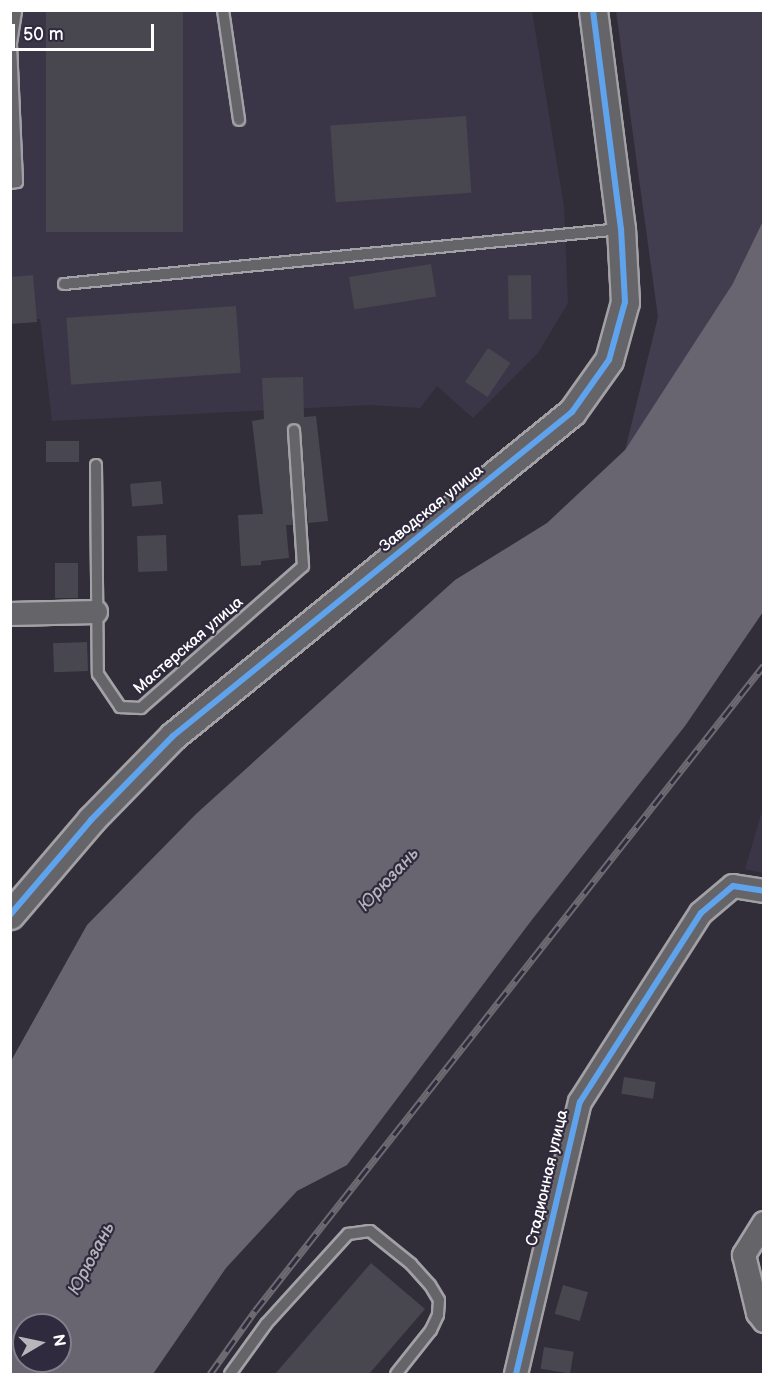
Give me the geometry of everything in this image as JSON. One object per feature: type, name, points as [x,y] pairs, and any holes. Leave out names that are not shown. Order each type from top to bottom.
[{"type":"street","name":"Заводская улица","points":[[10,915],[91,820],[173,736],[572,412],[609,360],[625,302],[621,229],[593,10]]},
{"type":"street","points":[[10,614],[96,612]]},
{"type":"street","name":"Стадионная улица","points":[[516,1374],[580,1102],[701,913],[733,886],[764,891]]},
{"type":"street","points":[[764,1223],[744,1255],[758,1313],[764,1321]]},
{"type":"lane","points":[[10,183],[17,182],[10,43],[16,10]]},
{"type":"lane","points":[[223,10],[239,120]]},
{"type":"lane","points":[[64,284],[621,229]]},
{"type":"lane","name":"Мастерская улица","points":[[96,465],[98,674],[120,707],[141,708],[303,566],[294,430]]},
{"type":"lane","points":[[230,1374],[266,1324],[348,1234],[370,1231],[411,1264],[430,1285],[439,1300],[438,1315],[431,1330],[396,1374]]},
{"type":"shaded area","points":[[10,11],[532,11],[564,207],[568,303],[538,353],[473,418],[437,386],[420,408],[369,405],[52,421],[40,319],[11,319]]},
{"type":"shaded area","points":[[616,11],[764,11],[763,221],[728,293],[625,450],[658,317]]},
{"type":"shaded area","points":[[763,808],[763,873],[745,869]]},
{"type":"water","name":"Юрюзань","points":[[763,221],[763,612],[685,726],[531,921],[347,1165],[297,1191],[226,1268],[153,1374],[11,1374],[11,1061],[87,925],[196,814],[455,580],[547,523],[625,450],[732,285]]},
{"type":"building","points":[[46,10],[183,10],[183,232],[46,232]]},
{"type":"building","points":[[466,116],[471,193],[336,202],[330,125]]},
{"type":"building","points":[[431,264],[436,297],[354,310],[349,277]]},
{"type":"building","points":[[33,275],[37,322],[10,324],[10,277]]},
{"type":"building","points":[[508,275],[531,275],[532,319],[509,319]]},
{"type":"building","points":[[236,306],[241,373],[71,385],[66,318]]},
{"type":"building","points":[[488,348],[510,363],[487,397],[465,382]]},
{"type":"building","points":[[303,377],[304,417],[316,416],[328,521],[308,523],[301,430],[298,424],[290,424],[287,430],[293,525],[286,525],[289,558],[261,561],[261,565],[241,566],[238,515],[263,514],[252,421],[264,419],[262,378]]},
{"type":"building","points":[[46,441],[79,441],[79,462],[46,462]]},
{"type":"building","points":[[161,481],[163,504],[132,507],[130,484]]},
{"type":"building","points":[[166,535],[167,571],[138,572],[137,536]]},
{"type":"building","points":[[55,563],[78,563],[78,598],[55,598]]},
{"type":"building","points":[[87,642],[88,671],[54,672],[53,643]]},
{"type":"building","points":[[624,1077],[656,1082],[653,1099],[621,1094]]},
{"type":"building","points":[[371,1263],[425,1309],[369,1374],[275,1374]]},
{"type":"building","points":[[563,1285],[588,1292],[580,1321],[555,1314]]},
{"type":"building","points":[[544,1347],[574,1352],[570,1373],[541,1369]]},
{"type":"railway","points":[[210,1374],[255,1311],[764,665]]},
{"type":"cycle path","points":[[10,915],[91,820],[173,736],[572,412],[609,360],[625,302],[621,229],[593,10]]},
{"type":"cycle path","points":[[516,1374],[580,1102],[701,913],[733,886],[764,891]]}]
